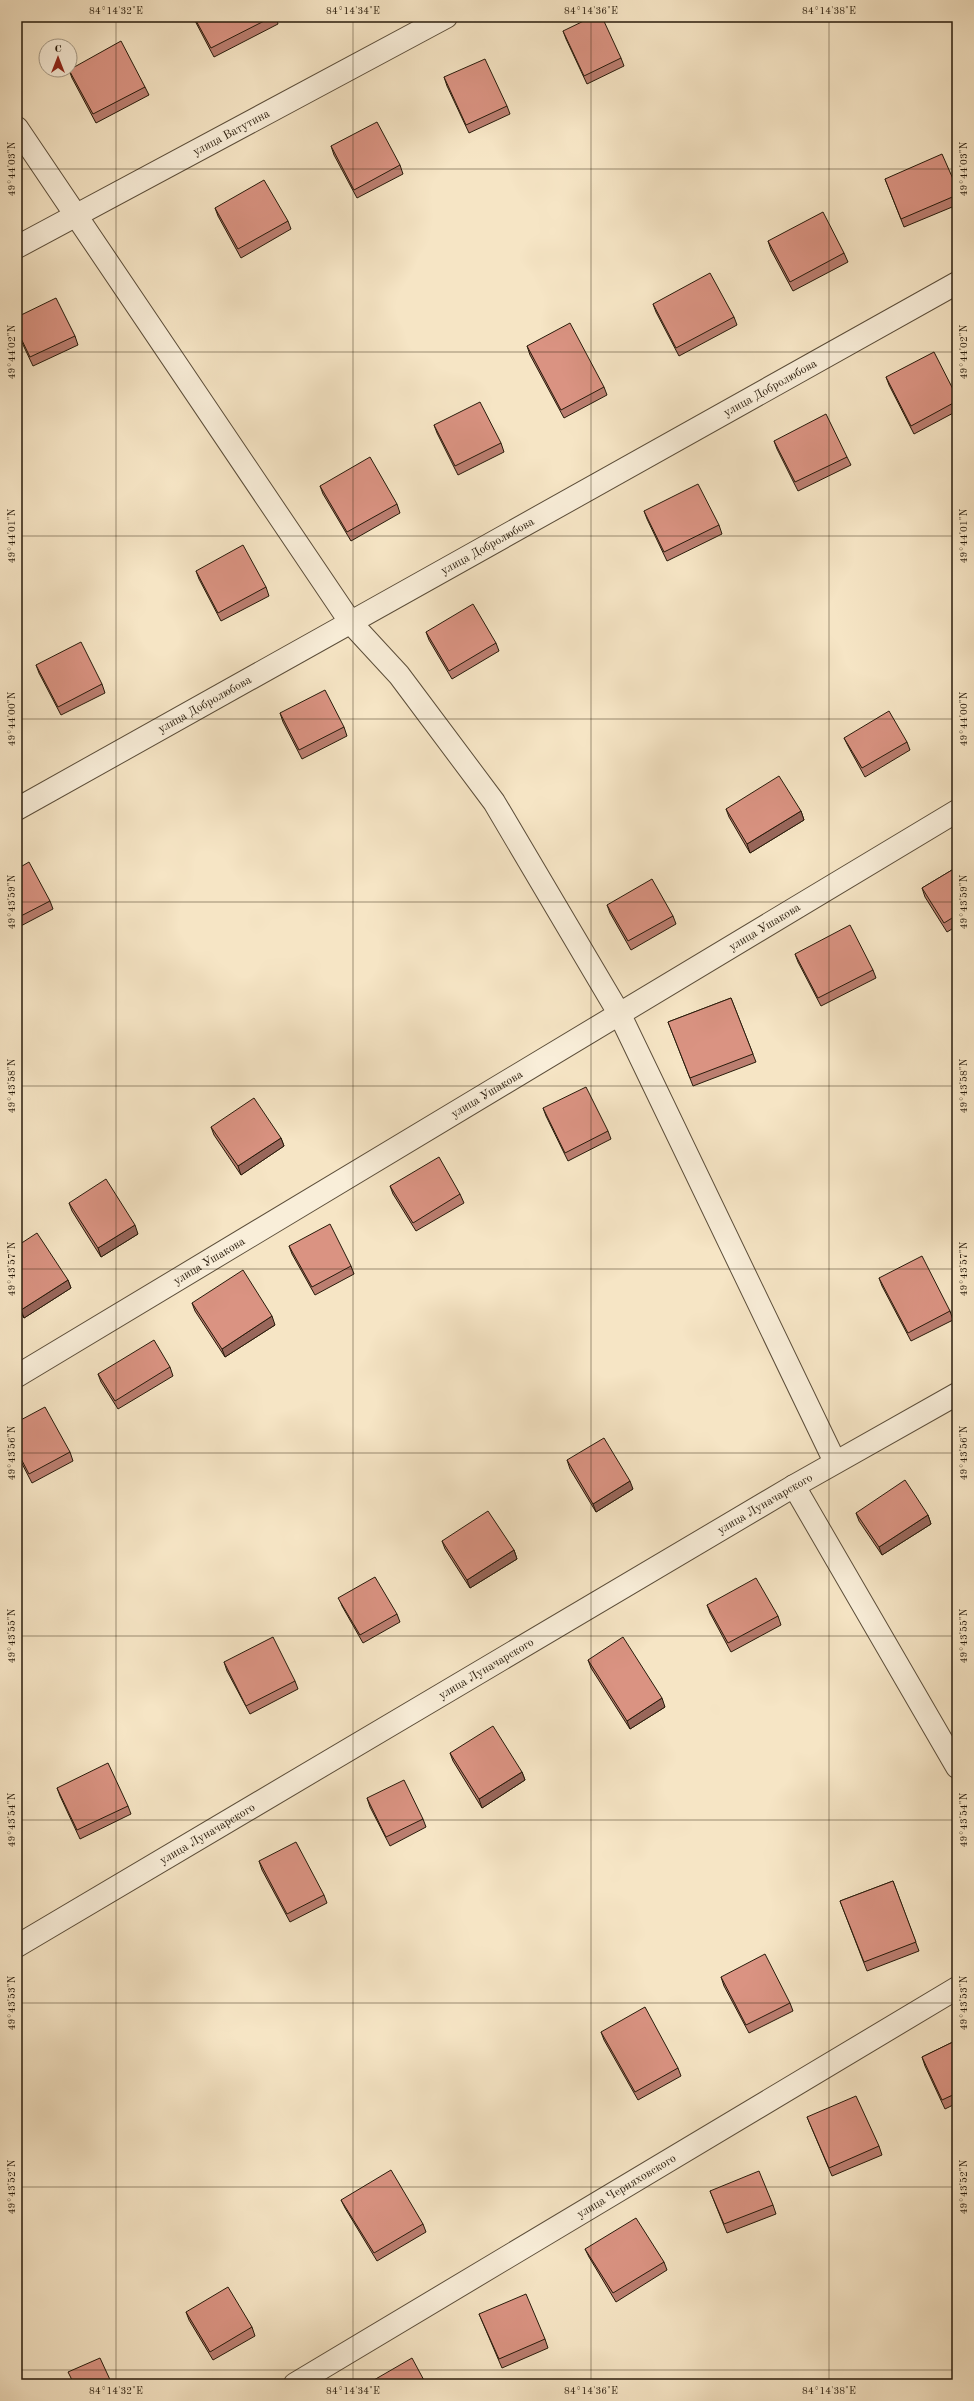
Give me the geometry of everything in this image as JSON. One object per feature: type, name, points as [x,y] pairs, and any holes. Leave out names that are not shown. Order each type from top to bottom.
[{"type":"street","name":"улица Ватутина","points":[[17,247],[446,17]]},
{"type":"street","points":[[17,128],[77,214],[351,623],[399,675],[494,802],[620,1015],[835,1462]]},
{"type":"street","name":"улица Добролюбова","points":[[17,809],[957,284]]},
{"type":"street","name":"улица Ушакова","points":[[17,1376],[620,1015],[957,811]]},
{"type":"street","name":"улица Луначарского","points":[[17,1946],[794,1486],[957,1394]]},
{"type":"street","points":[[794,1486],[957,1767]]},
{"type":"street","name":"улица Черняховского","points":[[296,2384],[957,1988]]},
{"type":"building","points":[[194,17],[272,17],[211,48]]},
{"type":"building","points":[[592,17],[602,17],[621,58],[584,76],[563,31]]},
{"type":"building","points":[[121,41],[145,87],[93,114],[73,78],[78,78],[78,65]]},
{"type":"building","points":[[485,59],[507,106],[466,125],[444,77]]},
{"type":"building","points":[[377,122],[400,165],[354,190],[331,146]]},
{"type":"building","points":[[942,154],[957,188],[957,195],[901,219],[885,179]]},
{"type":"building","points":[[264,180],[288,221],[238,249],[215,208]]},
{"type":"building","points":[[823,212],[844,253],[790,282],[768,241]]},
{"type":"building","points":[[710,273],[734,317],[676,348],[653,304]]},
{"type":"building","points":[[56,298],[75,336],[30,357],[17,330],[17,317]]},
{"type":"building","points":[[570,323],[604,387],[561,410],[527,346]]},
{"type":"building","points":[[934,352],[957,397],[957,401],[911,426],[886,377]]},
{"type":"building","points":[[480,402],[501,443],[455,466],[434,425]]},
{"type":"building","points":[[826,414],[847,457],[795,482],[774,441]]},
{"type":"building","points":[[370,457],[397,504],[347,532],[320,486]]},
{"type":"building","points":[[698,484],[719,525],[664,552],[644,511]]},
{"type":"building","points":[[243,545],[266,587],[218,613],[196,571]]},
{"type":"building","points":[[473,604],[496,643],[449,671],[426,632]]},
{"type":"building","points":[[81,642],[102,684],[58,707],[36,665]]},
{"type":"building","points":[[325,690],[344,727],[299,750],[280,713]]},
{"type":"building","points":[[889,711],[907,742],[862,768],[844,738]]},
{"type":"building","points":[[779,776],[801,811],[747,844],[726,809]]},
{"type":"building","points":[[29,862],[50,901],[17,918],[17,869]]},
{"type":"building","points":[[957,867],[957,915],[944,923],[922,888]]},
{"type":"building","points":[[652,879],[673,916],[628,941],[607,905]]},
{"type":"building","points":[[850,925],[873,970],[818,998],[795,954]]},
{"type":"building","points":[[731,998],[753,1054],[690,1078],[668,1022]]},
{"type":"building","points":[[586,1087],[608,1131],[565,1153],[543,1108]]},
{"type":"building","points":[[254,1098],[281,1138],[238,1166],[211,1127]]},
{"type":"building","points":[[439,1157],[460,1194],[413,1223],[390,1186]]},
{"type":"building","points":[[106,1179],[135,1225],[98,1248],[69,1203]]},
{"type":"building","points":[[330,1224],[351,1266],[312,1287],[289,1246]]},
{"type":"building","points":[[37,1233],[68,1280],[21,1310],[17,1304],[17,1246]]},
{"type":"building","points":[[922,1256],[950,1311],[908,1333],[879,1278]]},
{"type":"building","points":[[243,1270],[272,1316],[222,1349],[192,1303]]},
{"type":"building","points":[[154,1340],[170,1367],[115,1401],[98,1374]]},
{"type":"building","points":[[45,1407],[70,1452],[29,1474],[17,1451],[17,1422]]},
{"type":"building","points":[[604,1438],[630,1481],[593,1504],[567,1460]]},
{"type":"building","points":[[905,1480],[928,1515],[879,1547],[856,1513]]},
{"type":"building","points":[[488,1511],[514,1550],[467,1580],[442,1541]]},
{"type":"building","points":[[375,1577],[397,1614],[360,1635],[338,1598]]},
{"type":"building","points":[[756,1578],[778,1616],[728,1643],[707,1605]]},
{"type":"building","points":[[273,1637],[295,1681],[246,1706],[224,1662]]},
{"type":"building","points":[[623,1637],[662,1698],[627,1721],[588,1660]]},
{"type":"building","points":[[493,1726],[522,1772],[479,1799],[450,1753]]},
{"type":"building","points":[[108,1763],[128,1806],[77,1830],[57,1788]]},
{"type":"building","points":[[404,1780],[423,1819],[386,1837],[367,1798]]},
{"type":"building","points":[[296,1842],[324,1895],[287,1914],[259,1861]]},
{"type":"building","points":[[893,1881],[916,1942],[864,1962],[840,1901]]},
{"type":"building","points":[[765,1954],[790,2003],[746,2025],[721,1977]]},
{"type":"building","points":[[645,2007],[678,2068],[635,2092],[601,2032]]},
{"type":"building","points":[[957,2040],[957,2093],[942,2100],[922,2057]]},
{"type":"building","points":[[856,2096],[879,2146],[829,2168],[807,2117]]},
{"type":"building","points":[[391,2170],[423,2224],[374,2253],[341,2200]]},
{"type":"building","points":[[759,2171],[773,2205],[724,2224],[710,2191]]},
{"type":"building","points":[[636,2218],[664,2262],[613,2293],[585,2249]]},
{"type":"building","points":[[228,2287],[252,2327],[210,2352],[186,2312]]},
{"type":"building","points":[[526,2294],[545,2339],[499,2359],[479,2314]]},
{"type":"building","points":[[100,2358],[112,2384],[74,2384],[68,2372]]},
{"type":"building","points":[[412,2358],[426,2384],[367,2384]]}]
